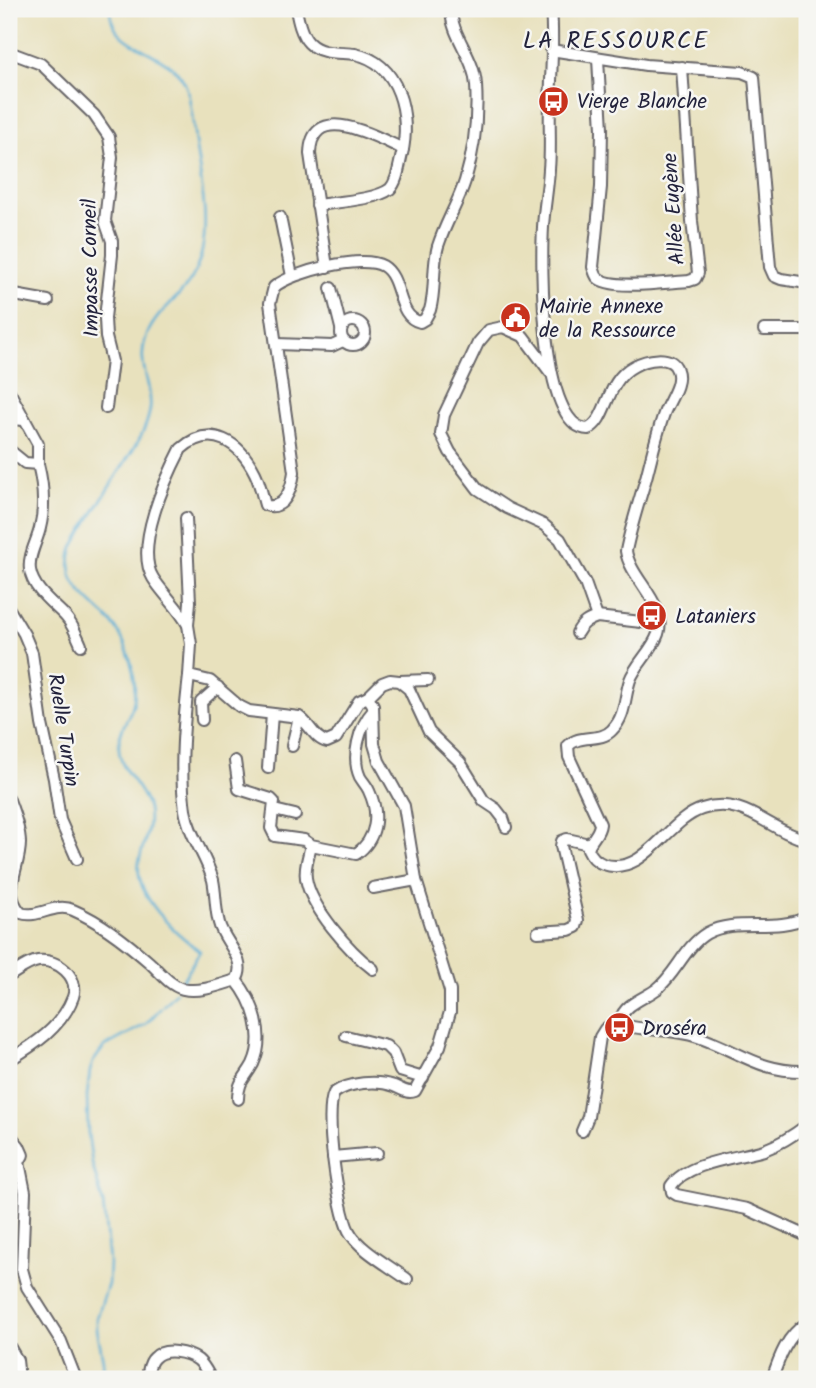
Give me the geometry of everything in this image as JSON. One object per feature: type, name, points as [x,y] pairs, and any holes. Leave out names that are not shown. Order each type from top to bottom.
[{"type":"street","points":[[296,9],[305,38],[310,44],[328,51],[367,58],[389,77],[404,107],[403,149],[395,181],[390,189],[371,196],[317,205]]},
{"type":"street","points":[[188,625],[149,570],[147,548],[156,510],[181,449],[189,442],[209,436],[228,440],[257,476],[265,505],[274,507],[288,496],[294,472],[270,303],[271,294],[280,282],[327,267],[364,262],[383,266],[396,281],[409,316],[420,322],[430,310],[438,245],[465,182],[476,112],[475,72],[452,22],[451,9]]},
{"type":"street","points":[[551,9],[550,167],[543,225],[542,289],[552,376],[557,396],[570,421],[577,427],[588,429],[599,421],[609,394],[633,366],[661,359],[674,364],[677,370],[677,383],[660,425],[626,551],[630,567],[656,609],[660,624],[655,639],[630,680],[621,717],[616,726],[604,737],[578,740],[568,746],[569,757],[600,824],[597,834],[589,844],[590,855],[596,861],[614,866],[631,863],[644,855],[682,819],[703,808],[724,805],[746,810],[788,834],[807,840]]},
{"type":"street","points":[[551,50],[598,59],[742,72],[754,77],[770,267],[774,276],[807,283]]},
{"type":"street","name":"Impasse Corneil","points":[[9,52],[41,64],[94,114],[109,137],[112,157],[105,221],[112,241],[112,255],[105,318],[112,361],[106,408]]},
{"type":"street","name":"Allée Eugène","points":[[598,59],[601,187],[593,267],[596,276],[605,282],[619,285],[688,281],[695,279],[698,272],[682,68]]},
{"type":"street","points":[[327,267],[310,146],[320,130],[329,125],[352,127],[403,149]]},
{"type":"street","points":[[280,217],[292,276]]},
{"type":"street","points":[[331,288],[344,341]]},
{"type":"street","points":[[9,294],[48,301]]},
{"type":"street","points":[[277,344],[332,346],[344,341],[357,344],[364,338],[362,324],[347,322],[341,328]]},
{"type":"street","points":[[552,376],[523,336],[503,327],[489,330],[478,342],[444,415],[440,424],[441,434],[455,460],[478,489],[515,513],[544,525],[560,539],[585,583],[597,617]]},
{"type":"street","points":[[764,330],[807,330]]},
{"type":"street","points":[[9,391],[38,444],[42,485],[41,516],[31,555],[30,571],[55,608],[68,618],[81,645]]},
{"type":"street","points":[[9,419],[25,421]]},
{"type":"street","points":[[9,450],[25,463],[38,464]]},
{"type":"street","points":[[9,800],[20,841],[18,861],[10,889],[13,902],[21,913],[32,915],[60,907],[70,908],[117,936],[171,983],[184,989],[196,990],[236,980],[240,962],[222,936],[213,880],[186,811],[184,726],[191,644],[188,625],[190,602],[186,518]]},
{"type":"street","name":"Ruelle Turpin","points":[[9,609],[32,653],[60,820],[77,859]]},
{"type":"street","points":[[577,633],[580,626],[597,617],[660,624]]},
{"type":"street","points":[[189,676],[206,679],[249,711],[299,717],[319,739],[330,742],[336,738],[359,701],[368,698],[382,682],[428,680]]},
{"type":"street","points":[[399,681],[409,689],[429,732],[460,762],[484,801],[496,809],[506,827]]},
{"type":"street","points":[[202,720],[201,702],[218,687]]},
{"type":"street","points":[[368,698],[373,705],[374,744],[379,761],[404,806],[416,880],[451,1001],[440,1046],[418,1089],[412,1093],[394,1086],[378,1084],[344,1086],[334,1093],[331,1106],[333,1157],[349,1231],[376,1257],[408,1279]]},
{"type":"street","points":[[235,761],[239,789],[274,802],[271,833],[355,854],[373,834],[376,826],[374,805],[360,777],[357,763],[362,726],[373,711]]},
{"type":"street","points":[[268,768],[272,714]]},
{"type":"street","points":[[292,746],[299,717]]},
{"type":"street","points":[[274,810],[295,815]]},
{"type":"street","points":[[538,932],[576,927],[578,920],[561,846],[562,841],[567,839],[589,844]]},
{"type":"street","points":[[311,845],[305,871],[308,887],[345,944],[373,969]]},
{"type":"street","points":[[373,888],[416,880]]},
{"type":"street","points":[[582,1131],[588,1117],[600,1037],[604,1029],[621,1019],[624,1010],[665,982],[707,933],[723,928],[786,925],[807,917]]},
{"type":"street","points":[[9,976],[34,962],[48,961],[69,974],[74,987],[73,997],[55,1026],[9,1060]]},
{"type":"street","points":[[236,980],[254,1008],[257,1041],[252,1066],[239,1084],[239,1099]]},
{"type":"street","points":[[621,1019],[627,1026],[680,1032],[697,1037],[775,1070],[807,1071]]},
{"type":"street","points":[[346,1035],[386,1046],[393,1053],[400,1070],[424,1078]]},
{"type":"street","points":[[807,1125],[765,1149],[693,1170],[675,1180],[671,1186],[672,1192],[677,1195],[747,1209],[807,1236]]},
{"type":"street","points":[[9,1134],[23,1155],[14,1163],[25,1192],[22,1260],[27,1287],[61,1341],[76,1379]]},
{"type":"street","points":[[333,1157],[377,1153]]},
{"type":"street","points":[[772,1379],[777,1363],[792,1336],[807,1323]]},
{"type":"street","points":[[9,1346],[17,1360],[19,1379]]},
{"type":"street","points":[[146,1379],[150,1363],[164,1352],[195,1358],[211,1379]]},
{"type":"waterway","points":[[110,9],[113,23],[120,34],[170,66],[181,76],[187,89],[203,193],[205,228],[199,262],[192,278],[154,322],[145,341],[143,358],[150,400],[145,427],[73,547],[70,560],[74,582],[119,632],[132,665],[134,699],[121,734],[119,752],[121,761],[143,797],[149,813],[139,862],[143,888],[168,924],[200,951],[181,983]]},
{"type":"waterway","points":[[104,1379],[97,1318],[108,1284],[109,1262],[103,1203],[92,1163],[88,1134],[87,1096],[90,1071],[104,1047],[146,1024],[176,992]]},
{"type":"place","name":"Vierge Blanche","points":[[554,101]]},
{"type":"place","name":"Mairie Annexe de la Ressource","points":[[516,318]]},
{"type":"place","name":"Lataniers","points":[[652,616]]},
{"type":"place","name":"Droséra","points":[[619,1028]]},
{"type":"district","name":"LA RESSOURCE","points":[[616,40]]}]
